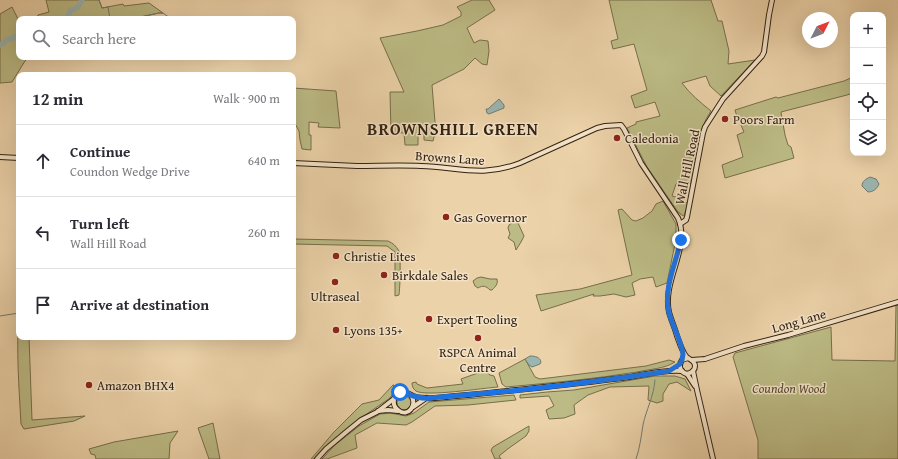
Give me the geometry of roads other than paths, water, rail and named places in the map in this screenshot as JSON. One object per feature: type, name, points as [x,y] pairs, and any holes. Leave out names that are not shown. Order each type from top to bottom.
[{"type":"street","name":"Wall Hill Road","points":[[690,359],[683,352],[669,312],[668,299],[669,287],[681,240],[680,224],[686,220],[687,217],[705,127],[723,99],[762,56],[764,52],[772,0]]},
{"type":"street","name":"Browns Lane","points":[[296,163],[432,166],[472,172],[494,171],[520,163],[597,128],[620,124],[623,127],[641,163],[678,218],[680,224]]},
{"type":"street","points":[[0,157],[16,158]]},
{"type":"street","name":"Long Lane","points":[[690,359],[705,359],[744,346],[795,333],[898,302]]},
{"type":"street","name":"Wall Hill Road","points":[[681,362],[683,352]]},
{"type":"street","points":[[669,371],[681,362],[690,359],[694,362],[695,367],[693,371],[687,374]]},
{"type":"street","name":"Long Lane","points":[[695,367],[705,359]]},
{"type":"street","points":[[681,362],[680,367],[682,372]]},
{"type":"street","points":[[317,459],[344,433],[361,420],[377,412],[400,392],[406,392],[411,395],[426,398],[565,385],[669,371],[687,374],[697,390]]},
{"type":"street","points":[[693,371],[713,459]]},
{"type":"street","points":[[411,395],[414,400],[413,407]]},
{"type":"street","points":[[394,398],[394,406],[399,411]]},
{"type":"street","points":[[377,412],[388,410],[406,412],[426,398]]},
{"type":"water","points":[[499,99],[504,105],[504,108],[489,114],[487,113],[486,109],[488,109]]},
{"type":"water","points":[[870,177],[876,179],[879,184],[875,190],[868,192],[862,184],[864,180]]},
{"type":"water","points":[[530,356],[538,358],[541,362],[540,364],[532,367],[529,365],[525,359]]},
{"type":"waterway","points":[[68,16],[70,11],[78,7],[82,0]]},
{"type":"waterway","points":[[99,0],[102,8],[108,7],[110,16]]},
{"type":"waterway","points":[[145,16],[159,13],[163,13],[167,16]]},
{"type":"waterway","points":[[0,45],[6,40],[16,37]]},
{"type":"waterway","points":[[0,316],[16,313]]},
{"type":"waterway","points":[[636,459],[644,419],[653,392],[655,380]]},
{"type":"place","name":"Poors Farm","points":[[725,119]]},
{"type":"place","name":"Caledonia","points":[[617,138]]},
{"type":"place","name":"Gas Governor","points":[[446,217]]},
{"type":"place","name":"Christie Lites","points":[[336,256]]},
{"type":"place","name":"Birkdale Sales","points":[[384,275]]},
{"type":"place","name":"Ultraseal","points":[[335,282]]},
{"type":"place","name":"Expert Tooling","points":[[429,319]]},
{"type":"place","name":"Lyons 135+","points":[[336,330]]},
{"type":"place","name":"RSPCA Animal Centre","points":[[478,338]]},
{"type":"place","name":"Amazon BHX4","points":[[89,385]]},
{"type":"district","name":"BROWNSHILL GREEN","points":[[453,128]]},
{"type":"park label","name":"Coundon Wood","points":[[789,388]]}]
